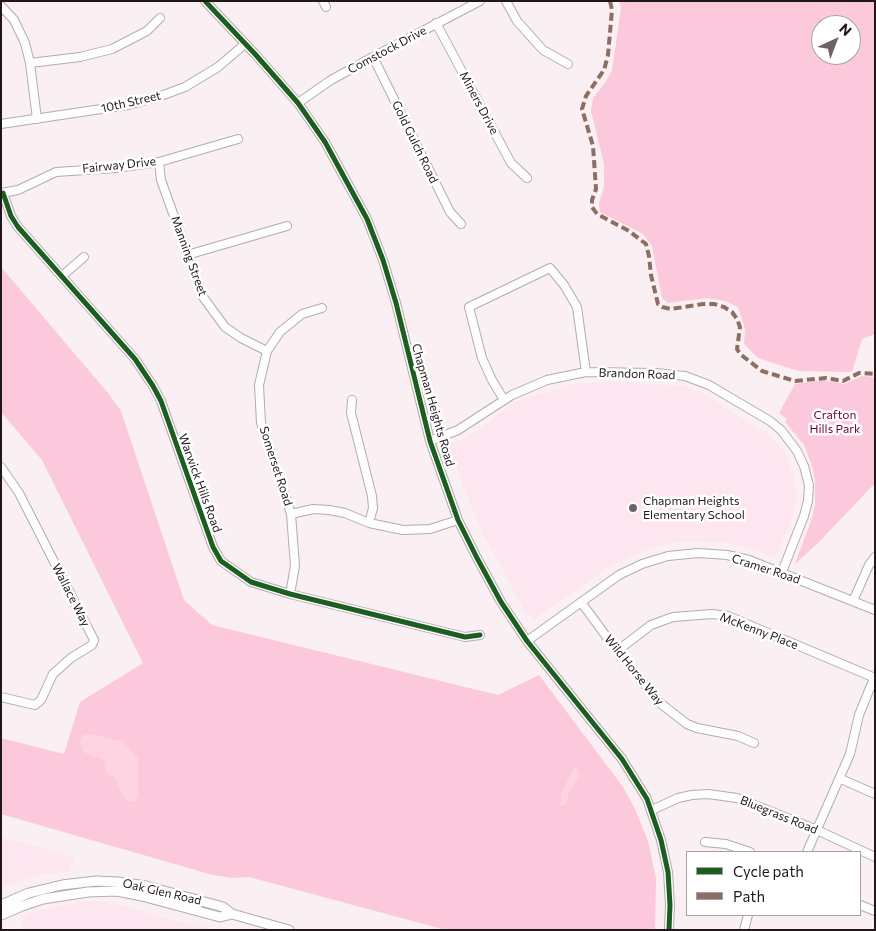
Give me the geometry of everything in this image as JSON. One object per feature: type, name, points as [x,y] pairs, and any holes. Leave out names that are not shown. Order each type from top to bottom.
[{"type":"main road","name":"Oak Glen Road","points":[[1,905],[29,893],[62,885],[96,881],[118,882],[146,886],[223,907],[232,914],[288,930]]},
{"type":"main road","name":"Oak Glen Road","points":[[1,915],[22,906],[50,898],[88,892],[117,891],[220,917],[232,914]]},
{"type":"street","name":"Chapman Heights Road","points":[[205,1],[298,103],[325,142],[366,218],[383,260],[396,303],[430,441],[458,520],[501,602],[527,641],[622,759],[646,798],[652,810],[661,840],[668,872],[670,905],[668,930]]},
{"type":"street","name":"Comstock Drive","points":[[298,103],[331,80],[480,1]]},
{"type":"street","points":[[506,1],[517,21],[543,50],[568,64]]},
{"type":"street","points":[[1,6],[14,20],[20,30],[30,63],[36,119]]},
{"type":"street","points":[[30,63],[80,57],[112,49],[147,31],[160,18]]},
{"type":"street","name":"Miners Drive","points":[[436,24],[511,163],[527,178]]},
{"type":"street","name":"10th Street","points":[[1,124],[128,105],[158,97],[185,87],[210,72],[237,53],[245,44]]},
{"type":"street","name":"Gold Gulch Road","points":[[373,57],[450,212],[461,224]]},
{"type":"street","name":"Fairway Drive","points":[[2,193],[18,190],[56,172],[116,168],[159,162],[238,139]]},
{"type":"street","name":"Manning Street","points":[[159,162],[161,180],[203,297],[225,327],[241,338],[267,351]]},
{"type":"street","name":"Warwick Hills Road","points":[[2,193],[11,216],[18,227],[135,359],[153,386],[161,401],[212,548],[221,562],[251,582],[290,594],[465,637],[480,635]]},
{"type":"street","points":[[187,255],[287,226]]},
{"type":"street","points":[[62,276],[84,257]]},
{"type":"street","points":[[504,400],[482,358],[469,307],[550,268],[564,285],[577,306],[586,372]]},
{"type":"street","name":"Somerset Road","points":[[290,594],[294,566],[291,514],[261,423],[259,385],[267,351],[280,332],[302,314],[322,308]]},
{"type":"street","name":"Brandon Road","points":[[430,441],[458,430],[504,400],[547,380],[586,372],[656,373],[685,376],[708,385],[770,420],[782,430],[797,451],[804,466],[808,485],[808,501],[782,572]]},
{"type":"street","points":[[352,400],[351,413],[372,496],[373,508],[369,523]]},
{"type":"street","name":"Wallace Way","points":[[1,467],[20,493],[94,640],[92,644],[70,658],[53,674],[41,700],[35,705],[1,697]]},
{"type":"street","points":[[291,514],[313,509],[329,510],[345,513],[389,529],[430,529],[458,520]]},
{"type":"street","name":"Cramer Road","points":[[527,641],[618,575],[642,564],[668,556],[698,553],[749,560],[875,610]]},
{"type":"street","points":[[853,601],[869,565],[875,557]]},
{"type":"street","name":"Wild Horse Way","points":[[581,602],[617,651],[660,704],[678,718],[697,728],[738,736],[754,743]]},
{"type":"street","name":"McKenny Place","points":[[617,651],[651,625],[673,616],[712,614],[728,616],[875,678]]},
{"type":"street","points":[[807,851],[840,779],[855,738],[860,715],[875,678]]},
{"type":"street","points":[[840,779],[875,794]]},
{"type":"street","name":"Bluegrass Road","points":[[652,810],[678,798],[708,794],[722,795],[749,802],[817,830],[875,857]]},
{"type":"street","points":[[706,842],[726,844],[747,851]]},
{"type":"street","points":[[861,905],[875,912]]},
{"type":"street","points":[[744,930],[748,916]]},
{"type":"shaded area","name":"Chapman Heights Elementary School","points":[[613,382],[684,386],[703,394],[768,434],[784,450],[793,473],[796,497],[792,519],[777,554],[773,556],[726,542],[686,541],[667,544],[643,551],[607,568],[535,619],[527,615],[483,534],[463,485],[450,448],[451,444],[466,438],[480,429],[511,404],[523,397],[528,398],[574,384]]},
{"type":"shaded area","points":[[90,734],[122,741],[138,758],[138,797],[134,802],[127,801],[120,792],[115,778],[106,773],[104,760],[83,752],[80,742],[81,738],[83,735]]},
{"type":"shaded area","points":[[576,765],[580,777],[569,791],[567,804],[560,806],[562,791]]},
{"type":"shaded area","points":[[1,837],[74,857],[70,872],[43,874],[1,887]]},
{"type":"shaded area","points":[[85,901],[108,902],[216,930],[21,930],[23,918],[27,914]]},
{"type":"green space","points":[[619,1],[875,1],[875,334],[862,339],[852,372],[798,371],[758,358],[744,344],[745,329],[738,307],[725,301],[707,298],[668,303],[662,298],[652,246],[643,234],[600,212],[599,203],[604,187],[604,164],[591,111],[593,98],[612,71],[621,8]]},
{"type":"green space","points":[[1,267],[108,393],[121,411],[184,600],[212,625],[498,695],[539,675],[623,787],[635,809],[648,841],[656,878],[655,930],[446,930],[249,877],[232,878],[213,875],[1,814],[1,738],[64,754],[80,702],[143,663],[42,460],[1,412]]},
{"type":"green space","name":"Crafton Hills Park","points":[[862,376],[875,377],[875,483],[821,540],[795,564],[812,518],[815,505],[815,481],[813,469],[804,445],[786,423],[786,418],[779,413],[795,384],[823,380],[844,384]]},
{"type":"marked path","points":[[610,1],[612,10],[608,55],[604,70],[586,96],[582,109],[593,146],[596,189],[592,200],[592,207],[597,214],[629,231],[646,244],[658,304],[671,309],[714,304],[732,312],[740,327],[737,349],[740,354],[762,371],[795,381],[826,378],[843,381],[859,373],[875,374]]},
{"type":"cycle path","points":[[205,1],[298,103],[325,142],[367,219],[383,260],[396,303],[430,441],[458,520],[501,602],[527,641],[622,759],[647,799],[661,840],[668,872],[669,930]]},
{"type":"cycle path","points":[[3,193],[11,216],[18,227],[135,359],[153,386],[161,401],[213,547],[221,561],[251,582],[290,594],[465,637],[480,635]]},
{"type":"place","name":"Chapman Heights Elementary School","points":[[633,508]]}]
